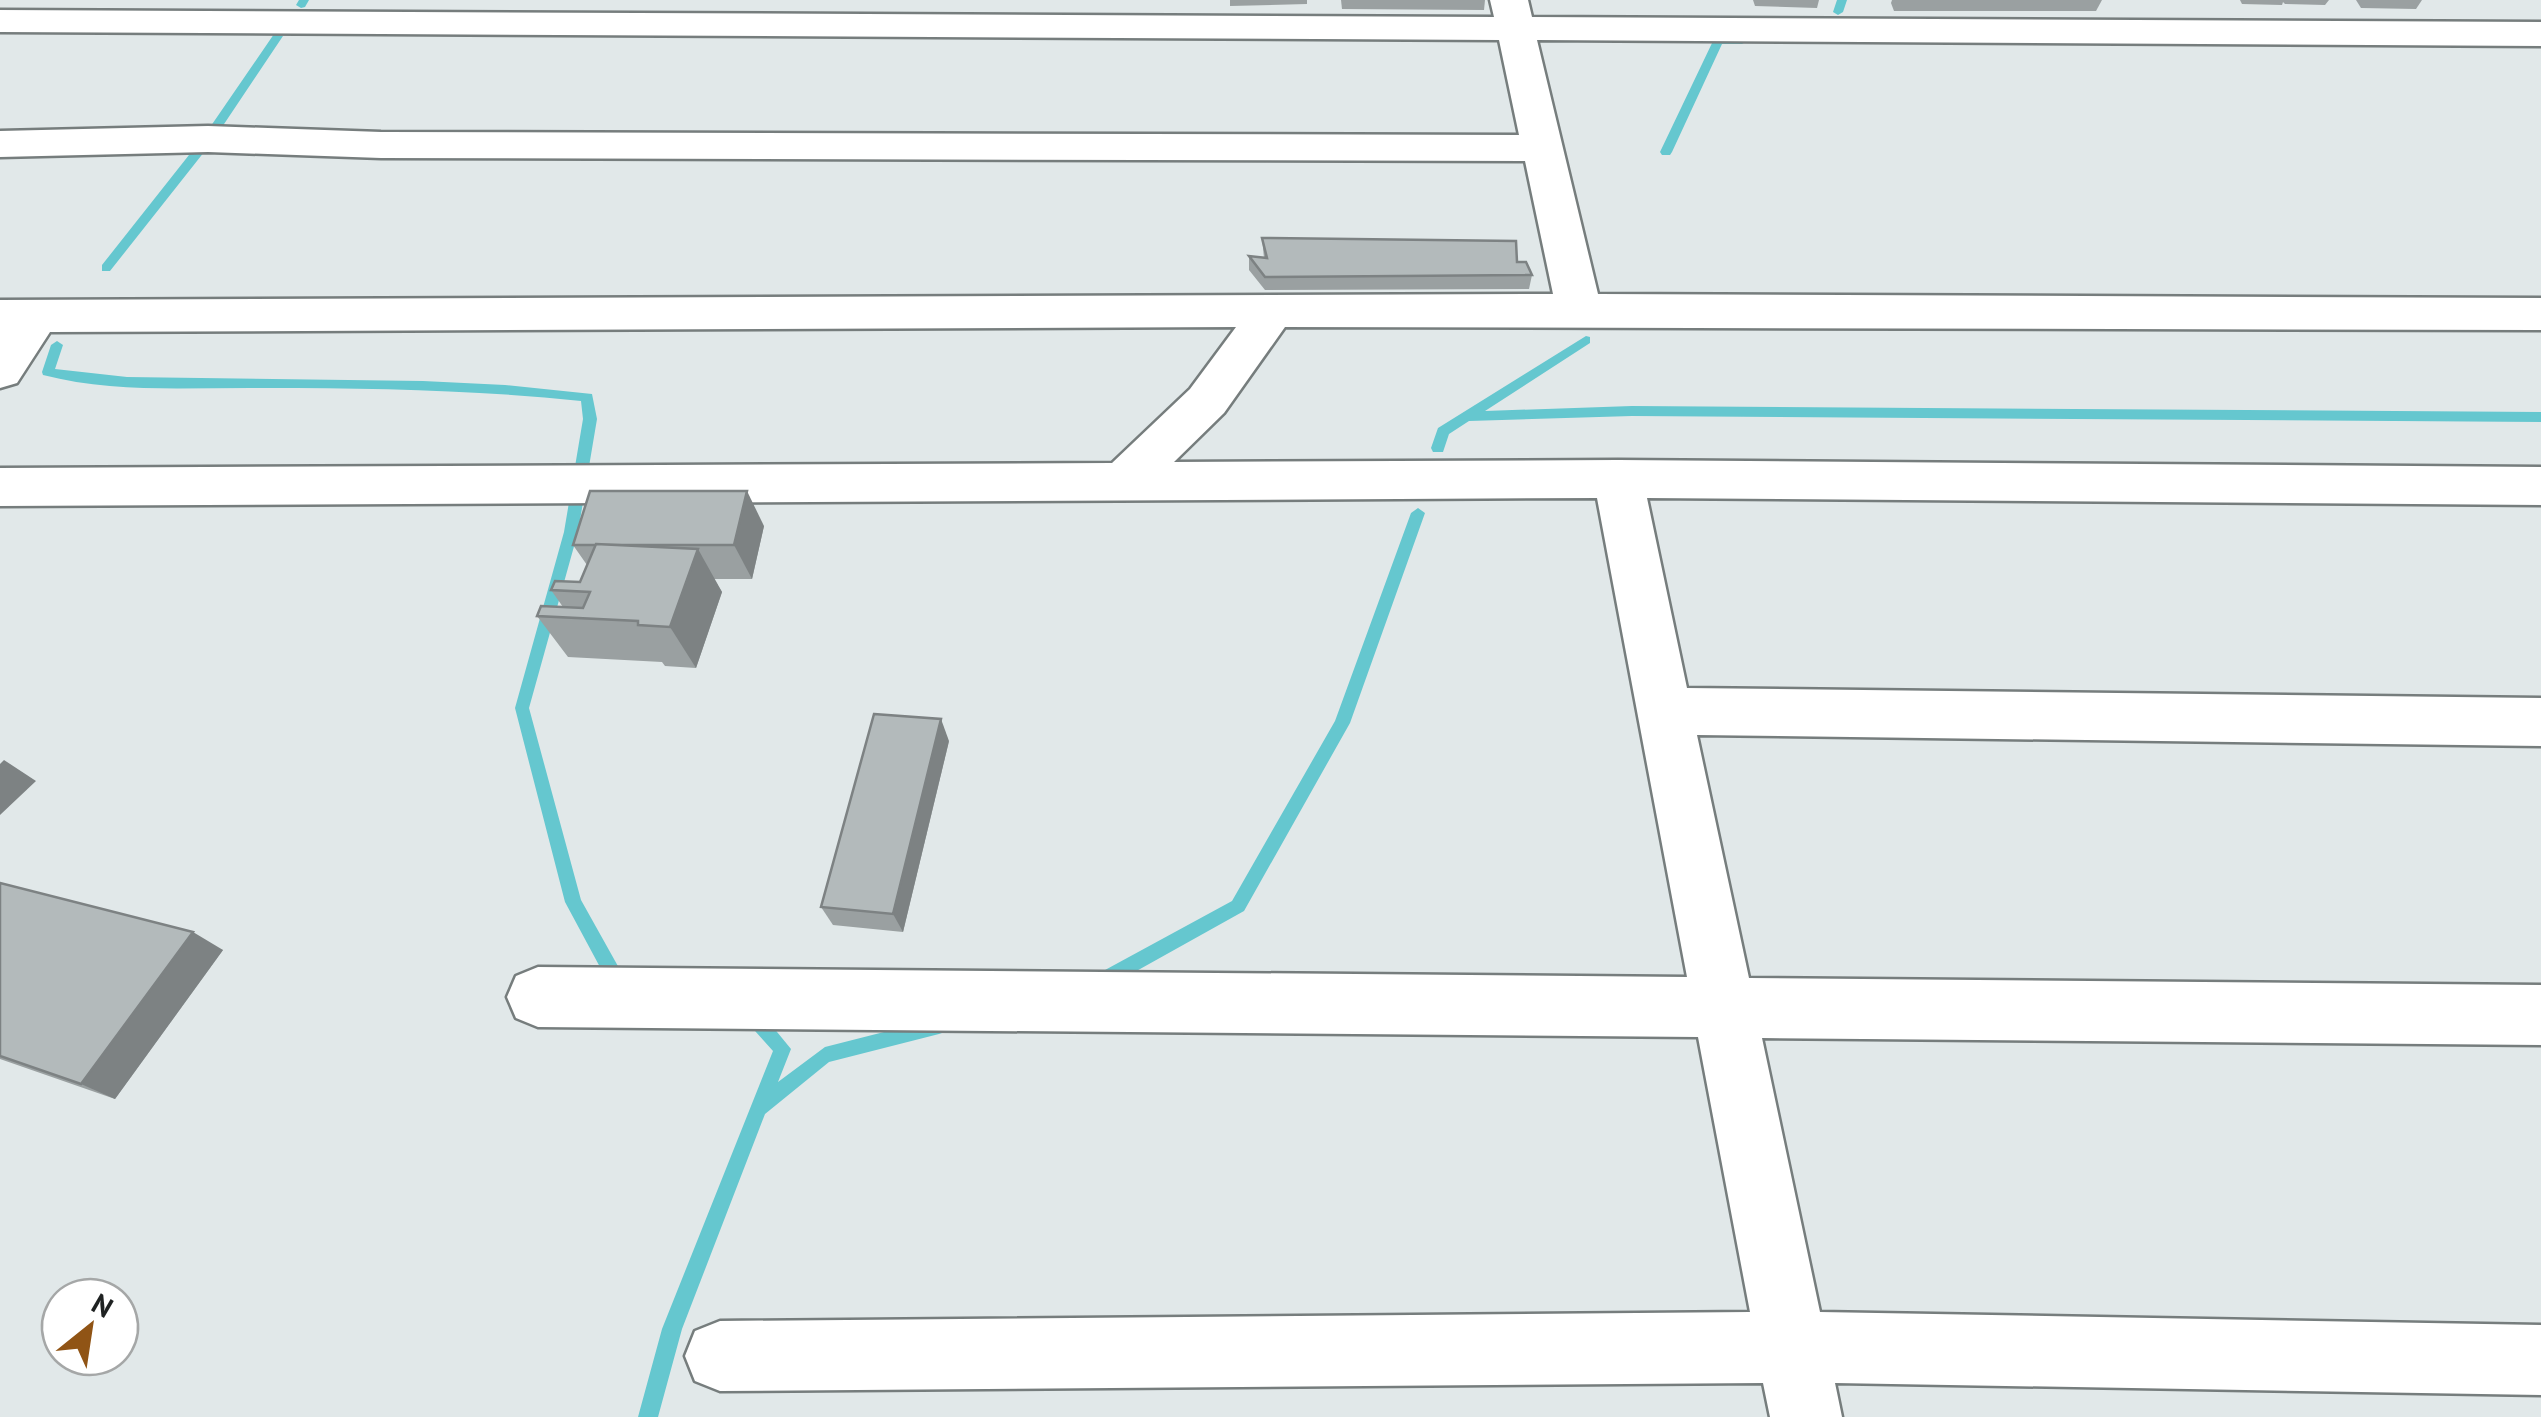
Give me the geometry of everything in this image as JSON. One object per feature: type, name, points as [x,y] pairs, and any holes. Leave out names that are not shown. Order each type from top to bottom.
[{"type":"street","points":[[0,21],[1512,14],[2541,34]]},
{"type":"street","points":[[1512,14],[1579,310]]},
{"type":"street","points":[[0,144],[208,139],[381,146],[1542,148]]},
{"type":"street","points":[[0,371],[18,316],[1579,310],[2541,314]]},
{"type":"street","points":[[1124,482],[1207,401],[1272,312]]},
{"type":"street","points":[[1618,479],[1806,1417]]},
{"type":"street","points":[[11,500],[1124,482],[1618,479],[2541,486]]},
{"type":"street","points":[[1665,710],[2541,722]]},
{"type":"street","points":[[538,997],[2541,1015]]},
{"type":"street","points":[[720,1356],[1792,1347],[2541,1360]]},
{"type":"building","points":[[1262,238],[1516,241],[1517,262],[1526,262],[1532,275],[1265,277],[1249,256],[1267,258]]},
{"type":"building","points":[[590,491],[747,491],[734,545],[573,545]]},
{"type":"building","points":[[596,544],[698,549],[670,627],[638,625],[638,621],[537,616],[541,606],[583,608],[590,592],[551,590],[555,581],[580,582]]},
{"type":"building","points":[[874,714],[941,719],[893,914],[821,907]]},
{"type":"building","points":[[0,883],[193,932],[81,1084],[0,1056]]},
{"type":"waterway","points":[[301,5],[304,0]]},
{"type":"waterway","points":[[1838,12],[1842,0]]},
{"type":"waterway","points":[[106,268],[208,139],[278,36]]},
{"type":"waterway","points":[[1666,152],[1718,41],[1742,41]]},
{"type":"waterway","points":[[1438,448],[1443,431],[1586,340]]},
{"type":"waterway","points":[[57,345],[48,372],[100,380],[423,386],[587,397],[590,419],[571,532],[522,708],[573,902],[614,976],[621,976]]},
{"type":"waterway","points":[[1469,416],[1632,411],[2541,417]]},
{"type":"waterway","points":[[1100,982],[1238,906],[1342,723],[1418,513]]},
{"type":"waterway","points":[[648,1417],[672,1329],[782,1049],[753,1016]]},
{"type":"waterway","points":[[759,1108],[825,1055],[939,1026]]}]
